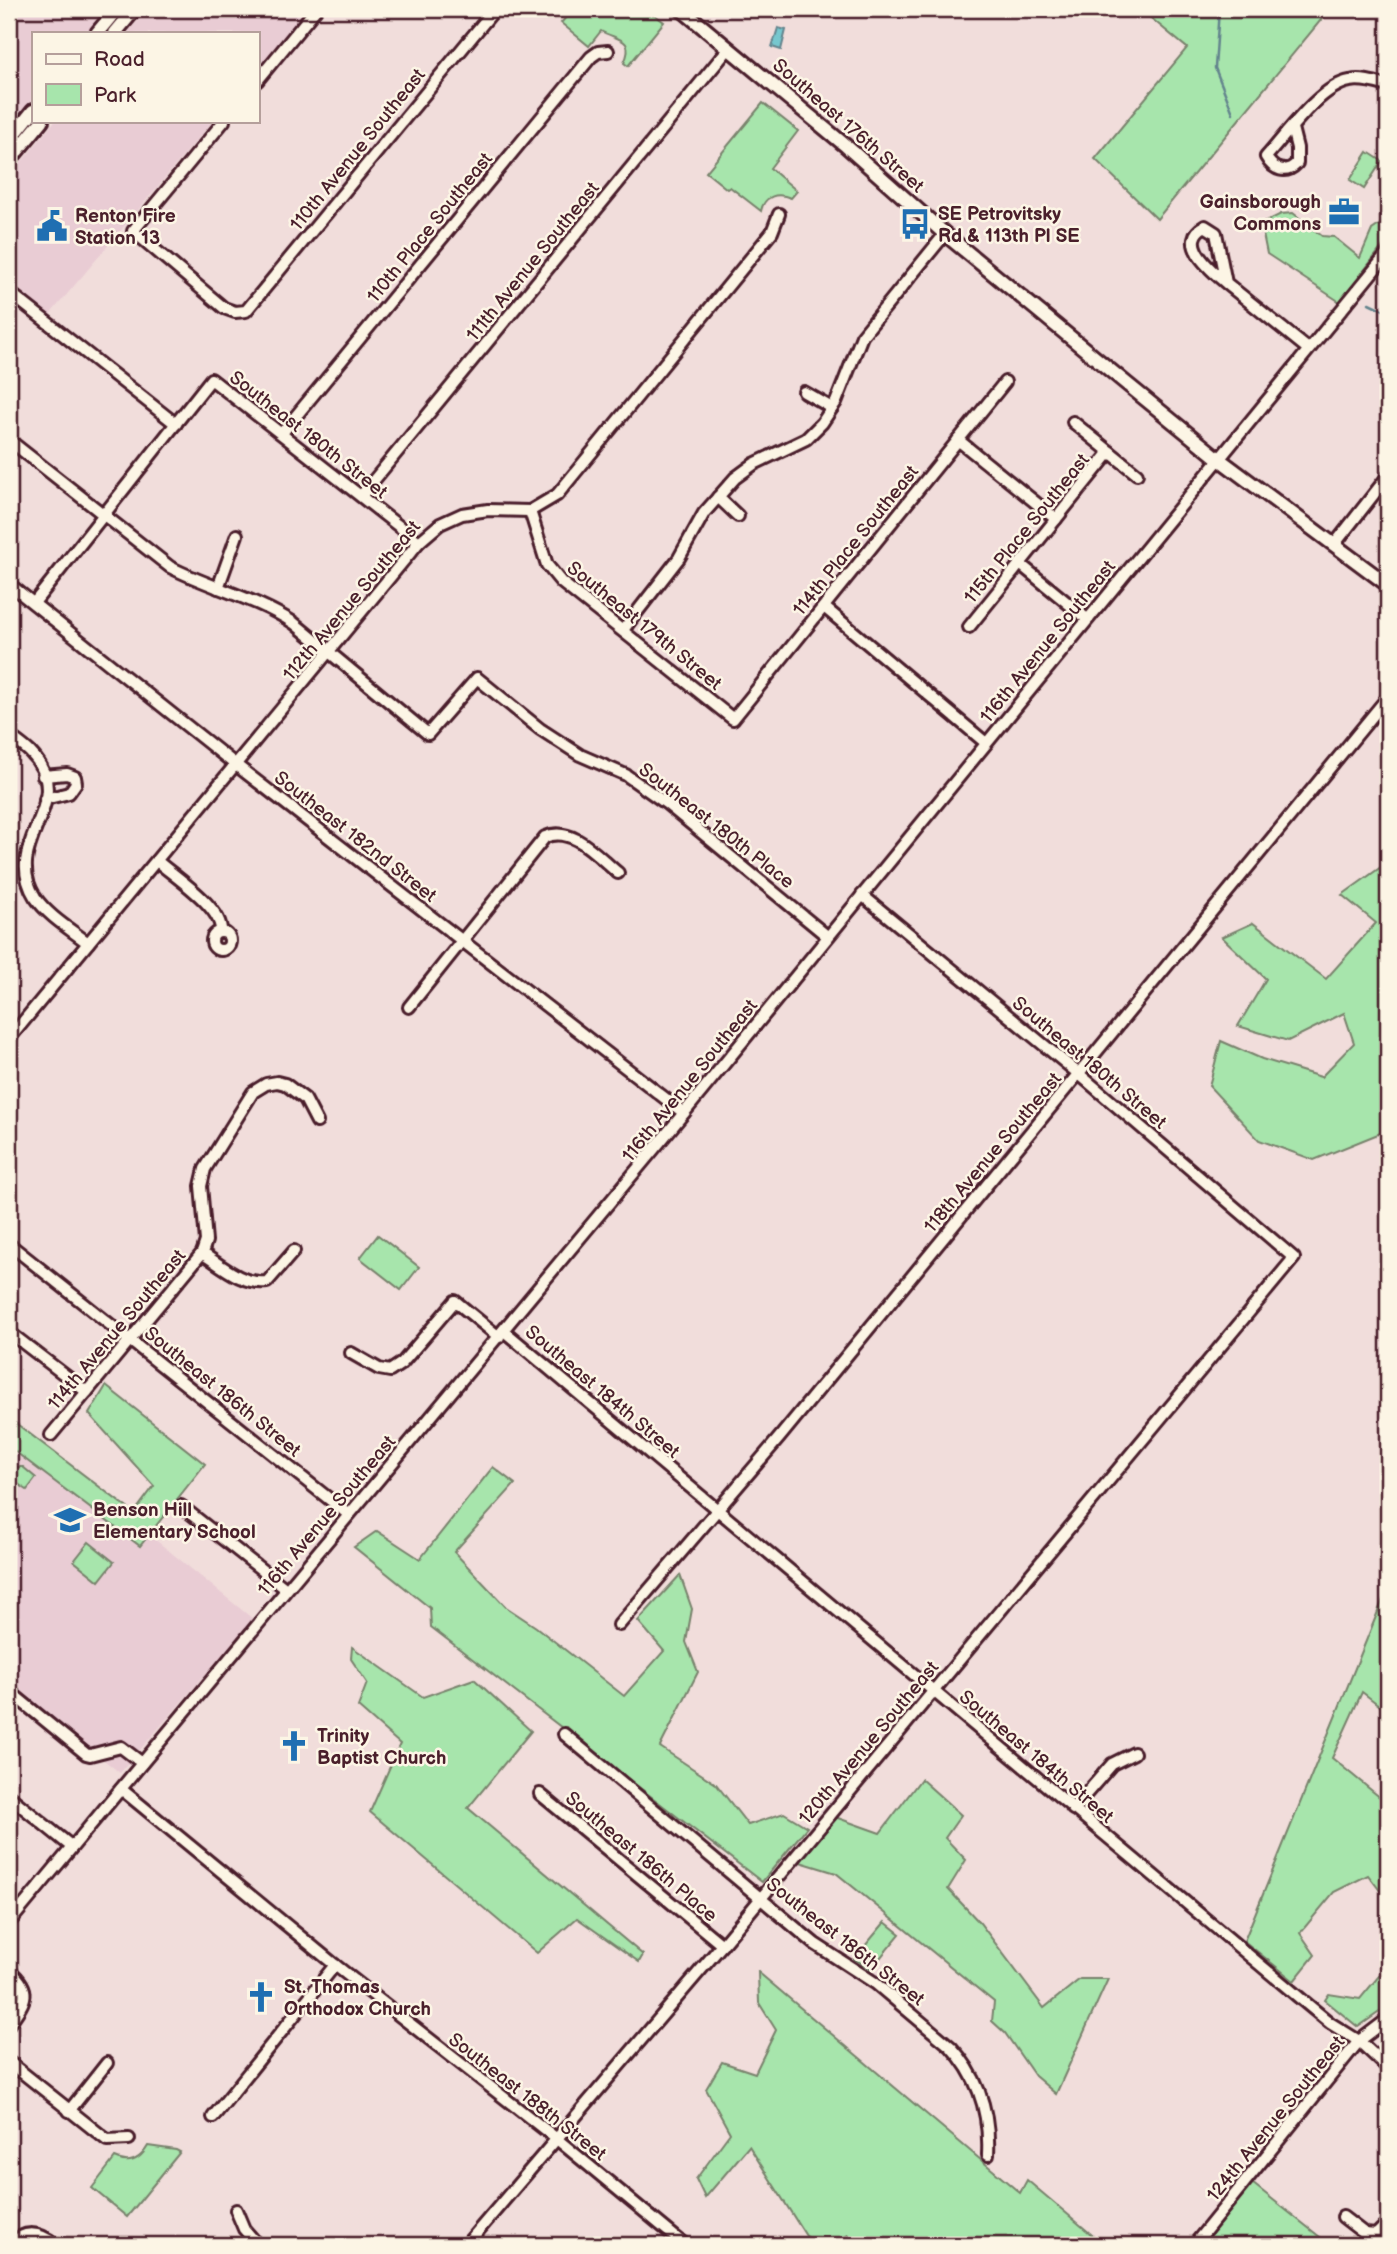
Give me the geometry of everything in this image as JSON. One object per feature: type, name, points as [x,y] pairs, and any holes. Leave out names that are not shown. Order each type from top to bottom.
[{"type":"main road","points":[[98,32],[117,9]]},
{"type":"main road","name":"Southeast 176th Street","points":[[681,9],[846,146],[945,233],[1219,459],[1388,585]]},
{"type":"main road","points":[[116,32],[131,12]]},
{"type":"main road","points":[[9,141],[32,112]]},
{"type":"main road","points":[[9,161],[41,122]]},
{"type":"street","points":[[259,79],[316,9]]},
{"type":"street","name":"110th Avenue Southeast","points":[[223,122],[133,231],[224,307],[235,312],[246,311],[495,9]]},
{"type":"street","name":"111th Avenue Southeast","points":[[361,496],[729,48]]},
{"type":"street","name":"110th Place Southeast","points":[[282,433],[592,57],[598,52],[608,51]]},
{"type":"street","points":[[1292,128],[1321,96],[1338,85],[1351,80],[1388,86]]},
{"type":"street","points":[[530,511],[557,495],[572,478],[772,232],[779,214]]},
{"type":"street","points":[[1226,283],[1216,233],[1205,226],[1197,230],[1193,238],[1193,246],[1202,261],[1226,283],[1308,349]]},
{"type":"street","points":[[623,630],[679,558],[704,513],[735,478],[754,464],[806,439],[822,423],[847,379],[862,335],[945,233]]},
{"type":"street","name":"116th Avenue Southeast","points":[[9,1923],[348,1514],[502,1334],[1388,253]]},
{"type":"street","points":[[9,292],[176,424],[34,603]]},
{"type":"street","name":"Southeast 180th Street","points":[[176,424],[211,379],[419,542]]},
{"type":"street","name":"114th Place Southeast","points":[[733,719],[1005,382]]},
{"type":"street","points":[[803,392],[832,408]]},
{"type":"street","name":"115th Place Southeast","points":[[1073,422],[1137,474]]},
{"type":"street","points":[[9,440],[170,567],[272,609],[329,652]]},
{"type":"street","points":[[958,440],[1056,519]]},
{"type":"street","name":"115th Place Southeast","points":[[969,626],[1110,452]]},
{"type":"street","points":[[1334,545],[1388,476]]},
{"type":"street","points":[[718,498],[738,516]]},
{"type":"street","name":"112th Avenue Southeast","points":[[9,1039],[419,542],[440,524],[462,514],[488,510],[530,511]]},
{"type":"street","name":"Southeast 179th Street","points":[[530,511],[547,565],[561,582],[733,719]]},
{"type":"street","points":[[218,587],[237,535]]},
{"type":"street","points":[[1020,564],[1087,619]]},
{"type":"street","name":"Southeast 182nd Street","points":[[9,584],[236,765],[684,1113]]},
{"type":"street","points":[[824,607],[986,743]]},
{"type":"street","name":"Southeast 180th Place","points":[[329,652],[428,734],[477,678],[540,729],[580,755],[626,775],[667,804],[828,936]]},
{"type":"street","name":"118th Avenue Southeast","points":[[618,1625],[779,1438],[1388,698]]},
{"type":"street","points":[[9,735],[31,753],[43,776],[47,792],[42,812],[24,845],[21,861],[25,876],[33,896],[88,943]]},
{"type":"street","points":[[43,776],[67,774],[75,777],[76,782],[69,793],[45,799]]},
{"type":"street","points":[[409,1007],[545,837],[552,834],[570,835],[618,873]]},
{"type":"street","points":[[157,861],[216,912],[222,925],[221,931]]},
{"type":"street","name":"Southeast 180th Street","points":[[862,895],[1079,1074],[1294,1258]]},
{"type":"street","name":"114th Avenue Southeast","points":[[51,1436],[202,1253],[206,1241],[201,1186],[205,1169],[253,1092],[266,1084],[285,1084],[305,1099],[317,1122]]},
{"type":"street","name":"Southeast 186th Street","points":[[9,1244],[348,1514]]},
{"type":"street","points":[[202,1253],[244,1280],[256,1283],[267,1282],[295,1251]]},
{"type":"street","name":"120th Avenue Southeast","points":[[466,2245],[722,1945],[1294,1258]]},
{"type":"street","name":"Southeast 184th Street","points":[[351,1353],[379,1369],[390,1371],[402,1363],[455,1301],[502,1334],[718,1510],[932,1692],[1330,2023],[1359,2041],[1388,2068]]},
{"type":"street","points":[[9,1332],[87,1392]]},
{"type":"street","points":[[181,1506],[286,1589]]},
{"type":"street","points":[[9,1691],[86,1754],[121,1747],[142,1763]]},
{"type":"street","name":"Southeast 186th Street","points":[[564,1734],[815,1944],[875,1983],[962,2059],[979,2090],[987,2116],[988,2155]]},
{"type":"street","points":[[1073,1809],[1112,1764],[1134,1753]]},
{"type":"street","name":"Southeast 188th Street","points":[[121,1789],[335,1965],[558,2140],[685,2245]]},
{"type":"street","name":"Southeast 186th Place","points":[[540,1794],[722,1945]]},
{"type":"street","points":[[9,1796],[72,1847]]},
{"type":"street","points":[[213,2117],[335,1965]]},
{"type":"street","points":[[9,1969],[25,1990],[23,2005],[9,2024]]},
{"type":"street","name":"124th Avenue Southeast","points":[[1194,2245],[1359,2041],[1388,2019]]},
{"type":"street","points":[[9,2062],[107,2140],[129,2139]]},
{"type":"street","points":[[69,2111],[107,2063]]},
{"type":"street","points":[[236,2210],[244,2229],[258,2245]]},
{"type":"street","points":[[1343,2217],[1365,2234],[1376,2235],[1388,2223]]},
{"type":"street","points":[[10,2245],[25,2234],[37,2234],[56,2245]]},
{"type":"shaded area","points":[[9,9],[107,9],[88,32],[32,32],[32,100],[9,129]]},
{"type":"shaded area","points":[[148,9],[307,9],[259,66],[259,32],[128,32]]},
{"type":"shaded area","points":[[54,122],[212,122],[47,318],[9,287],[9,177]]},
{"type":"shaded area","name":"Benson Hill Elementary School","points":[[9,1421],[253,1619],[120,1773],[9,1683]]},
{"type":"green space","points":[[573,9],[647,9],[664,22],[628,66],[624,63],[628,48],[623,41],[601,31],[589,46],[561,23]]},
{"type":"green space","points":[[1140,9],[1330,9],[1157,219],[1095,159],[1187,48]]},
{"type":"green space","points":[[763,103],[798,131],[770,168],[797,191],[791,198],[781,195],[768,199],[761,211],[706,172]]},
{"type":"green space","points":[[1368,152],[1382,161],[1364,189],[1350,180]]},
{"type":"green space","points":[[1293,213],[1322,236],[1334,237],[1360,258],[1372,230],[1385,221],[1388,225],[1388,239],[1340,302],[1267,254],[1261,224],[1281,214]]},
{"type":"green space","points":[[1388,862],[1388,1130],[1314,1160],[1259,1140],[1209,1086],[1221,1041],[1262,1059],[1321,1077],[1354,1043],[1344,1013],[1288,1041],[1238,1026],[1266,979],[1222,937],[1253,923],[1326,979],[1376,923],[1342,895]]},
{"type":"green space","points":[[378,1235],[419,1267],[401,1290],[360,1258]]},
{"type":"green space","points":[[106,1386],[205,1464],[140,1546],[9,1447],[9,1418],[134,1513],[154,1486],[89,1414]]},
{"type":"green space","points":[[14,1467],[23,1467],[36,1478],[27,1490],[9,1478]]},
{"type":"green space","points":[[493,1467],[515,1484],[454,1552],[506,1607],[624,1696],[664,1651],[638,1621],[680,1575],[692,1609],[686,1642],[698,1672],[660,1747],[716,1784],[748,1825],[784,1813],[807,1827],[762,1882],[431,1627],[430,1608],[354,1547],[377,1531],[420,1559]]},
{"type":"green space","points":[[89,1542],[114,1562],[99,1581],[74,1561]]},
{"type":"green space","points":[[1388,1587],[1388,1712],[1362,1692],[1332,1758],[1388,1804],[1388,1901],[1368,1875],[1334,1892],[1300,1933],[1315,1955],[1294,1981],[1244,1941]]},
{"type":"green space","points":[[352,1647],[423,1697],[474,1679],[531,1731],[468,1808],[643,1955],[639,1962],[577,1918],[537,1953],[370,1812],[400,1744],[358,1707],[367,1683],[351,1659]]},
{"type":"green space","points":[[921,1779],[961,1815],[945,1838],[966,1860],[948,1889],[980,1923],[1044,2008],[1080,1979],[1108,1979],[1056,2094],[1035,2076],[1005,2033],[992,2021],[994,2002],[836,1873],[800,1862],[835,1817],[880,1833]]},
{"type":"green space","points":[[885,1922],[900,1934],[871,1969],[854,1959]]},
{"type":"green space","points":[[1388,1965],[1388,2006],[1358,2027],[1325,2000],[1329,1994],[1360,1999]]},
{"type":"green space","points":[[758,1972],[1020,2193],[1027,2180],[1104,2245],[859,2245],[848,2235],[832,2244],[822,2245],[806,2236],[749,2146],[705,2198],[696,2179],[730,2133],[706,2089],[722,2062],[755,2073],[776,2030],[759,2003]]},
{"type":"green space","points":[[148,2146],[180,2152],[127,2217],[92,2188],[115,2158],[134,2160]]},
{"type":"green space","points":[[1252,2183],[1330,2245],[1203,2245]]},
{"type":"water","points":[[778,28],[786,30],[781,50],[772,47]]},
{"type":"waterway","points":[[1219,9],[1215,68],[1233,113]]},
{"type":"waterway","points":[[1369,303],[1388,312]]},
{"type":"place","name":"Gainsborough Commons","points":[[1344,212]]},
{"type":"place","name":"SE Petrovitsky Rd & 113th Pl SE","points":[[915,224]]},
{"type":"place","name":"Renton Fire Station 13","points":[[52,226]]},
{"type":"place","name":"Benson Hill Elementary School","points":[[70,1520]]},
{"type":"place","name":"Trinity Baptist Church","points":[[294,1746]]},
{"type":"place","name":"St. Thomas Orthodox Church","points":[[261,1997]]}]
